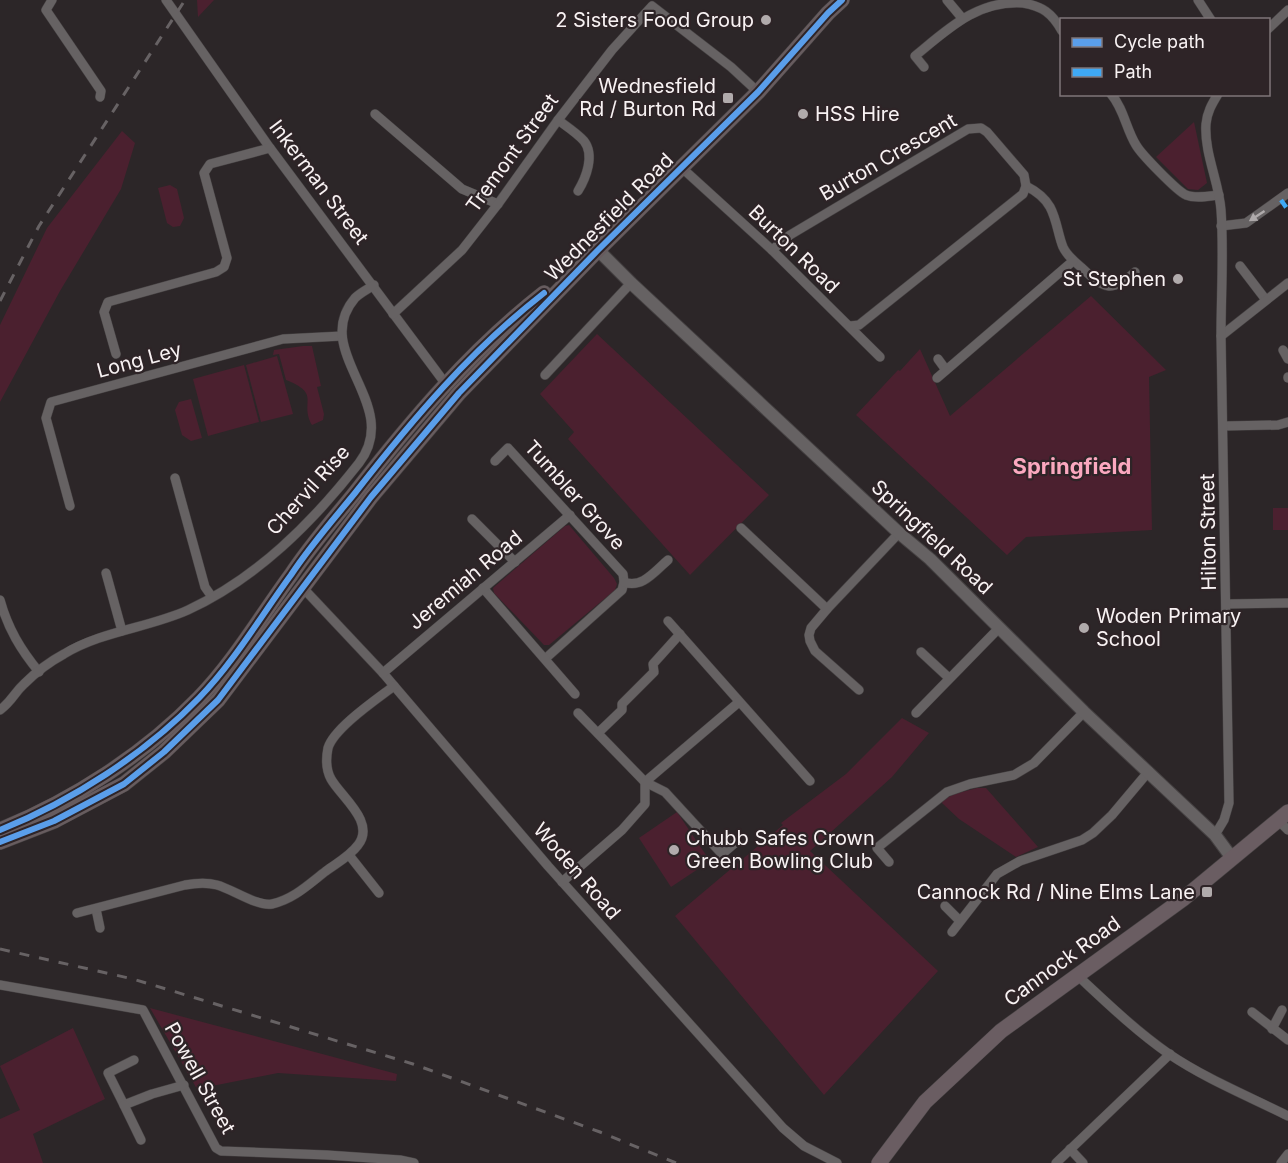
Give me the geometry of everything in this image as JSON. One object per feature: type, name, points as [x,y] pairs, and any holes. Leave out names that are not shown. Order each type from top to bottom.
[{"type":"highway","name":"Cannock Road","points":[[879,1163],[926,1102],[1001,1031],[1183,900],[1232,858],[1285,820]]},
{"type":"main road","name":"Wednesfield Road","points":[[1,836],[54,821],[123,784],[164,752],[218,700],[371,498],[459,393],[598,250],[758,92],[832,6],[842,0]]},
{"type":"main road","name":"Wednesfield Road","points":[[1,836],[103,776],[169,726],[199,698],[220,674],[291,574],[391,447],[445,384],[511,318],[598,250]]},
{"type":"main road","points":[[445,384],[459,393]]},
{"type":"main road","points":[[291,574],[303,588]]},
{"type":"street","points":[[52,0],[46,10],[101,91],[100,96]]},
{"type":"street","name":"Inkerman Street","points":[[166,0],[270,148],[374,285],[445,384]]},
{"type":"street","points":[[947,0],[962,18]]},
{"type":"street","points":[[1198,0],[1210,18]]},
{"type":"street","points":[[924,67],[915,56],[962,18],[987,4],[1029,2],[1039,5],[1055,18],[1060,27]]},
{"type":"street","name":"Tremont Street","points":[[393,314],[462,250],[612,50],[652,6],[731,67],[758,92]]},
{"type":"street","points":[[1270,28],[1288,10]]},
{"type":"street","points":[[1112,96],[1123,113],[1136,147],[1171,183],[1185,195],[1197,197],[1219,195]]},
{"type":"street","name":"Hilton Street","points":[[1215,834],[1224,820],[1228,803],[1227,604],[1221,336],[1223,269],[1219,195],[1206,134],[1209,109],[1217,96]]},
{"type":"street","points":[[375,114],[462,189],[498,204]]},
{"type":"street","points":[[558,120],[584,142],[587,148],[585,180],[578,191]]},
{"type":"street","name":"Burton Crescent","points":[[772,250],[790,235],[968,129],[981,128],[1024,175],[1026,186],[1037,192],[1050,207],[1064,249],[1073,261]]},
{"type":"street","points":[[116,354],[104,312],[108,302],[216,272],[224,267],[227,258],[204,173],[210,164],[270,148]]},
{"type":"street","name":"Burton Road","points":[[682,168],[772,250],[880,357]]},
{"type":"street","points":[[850,326],[859,325],[1013,203],[1023,194],[1026,186]]},
{"type":"street","points":[[1221,226],[1246,223],[1288,193]]},
{"type":"street","name":"Springfield Road","points":[[598,250],[899,533],[930,559],[1084,712],[1215,834],[1232,858]]},
{"type":"street","points":[[937,378],[1073,261],[1105,287],[1119,286],[1136,272]]},
{"type":"street","points":[[1240,266],[1266,300]]},
{"type":"street","points":[[545,375],[631,283]]},
{"type":"street","points":[[1221,336],[1288,283]]},
{"type":"street","points":[[342,336],[343,319],[356,298],[374,285]]},
{"type":"street","name":"Long Ley","points":[[69,506],[46,418],[51,402],[283,339],[342,336]]},
{"type":"street","name":"Chervil Rise","points":[[0,710],[12,701],[23,684],[62,655],[84,643],[188,610],[263,563],[303,528],[360,462],[371,443],[373,428],[366,398],[350,365],[342,336]]},
{"type":"street","points":[[938,359],[946,370]]},
{"type":"street","points":[[1224,426],[1278,425],[1288,422]]},
{"type":"street","name":"Tumbler Grove","points":[[495,461],[508,448],[622,574],[624,582],[622,590],[546,658]]},
{"type":"street","points":[[175,478],[205,587],[212,597]]},
{"type":"street","name":"Jeremiah Road","points":[[383,673],[570,515]]},
{"type":"street","points":[[472,519],[515,562]]},
{"type":"street","points":[[741,528],[826,609]]},
{"type":"street","points":[[859,690],[815,651],[810,641],[811,628],[826,609],[899,533]]},
{"type":"street","name":"Tumbler Grove","points":[[624,582],[639,584],[668,560]]},
{"type":"street","points":[[106,573],[122,631]]},
{"type":"street","name":"Woden Road","points":[[303,588],[383,673],[562,882],[783,1128],[804,1146],[837,1163]]},
{"type":"street","points":[[483,588],[575,694]]},
{"type":"street","points":[[0,600],[6,622],[20,648],[39,672]]},
{"type":"street","points":[[1227,604],[1288,603]]},
{"type":"street","points":[[668,621],[810,781]]},
{"type":"street","points":[[916,713],[1000,627]]},
{"type":"street","points":[[598,733],[622,710],[622,704],[654,672],[653,664],[680,634]]},
{"type":"street","points":[[921,652],[949,678]]},
{"type":"street","points":[[77,913],[199,883],[217,885],[269,904],[290,898],[349,855],[360,843],[363,825],[359,815],[332,780],[327,768],[330,741],[338,731],[394,686]]},
{"type":"street","points":[[562,882],[622,830],[645,804],[645,782],[739,702]]},
{"type":"street","points":[[889,862],[877,848],[946,792],[970,784],[1014,775],[1034,763],[1084,712]]},
{"type":"street","points":[[578,713],[645,782],[665,792],[722,854],[735,843]]},
{"type":"street","points":[[952,932],[997,874],[1020,861],[1082,840],[1093,833],[1112,815],[1149,771]]},
{"type":"street","points":[[349,855],[379,893]]},
{"type":"street","points":[[945,906],[960,921]]},
{"type":"street","points":[[96,909],[100,928]]},
{"type":"street","points":[[1078,976],[1124,1018],[1170,1054],[1221,1083],[1288,1116]]},
{"type":"street","name":"Powell Street","points":[[0,985],[143,1010],[216,1148],[221,1151],[329,1159],[400,1160],[414,1163]]},
{"type":"street","points":[[1272,1029],[1282,1010]]},
{"type":"street","points":[[1252,1012],[1288,1040]]},
{"type":"street","points":[[1056,1163],[1170,1054]]},
{"type":"street","points":[[134,1060],[108,1073],[141,1140]]},
{"type":"street","points":[[124,1106],[152,1094],[184,1086]]},
{"type":"street","points":[[1070,1149],[1083,1163]]},
{"type":"street","points":[[1281,1163],[1288,1154]]},
{"type":"shaded area","points":[[197,0],[214,0],[198,17]]},
{"type":"shaded area","points":[[1194,122],[1207,183],[1198,190],[1188,189],[1156,157]]},
{"type":"shaded area","points":[[122,131],[135,143],[121,189],[60,291],[0,402],[0,325],[47,228]]},
{"type":"shaded area","points":[[170,185],[177,189],[184,218],[180,226],[173,227],[167,223],[158,188]]},
{"type":"shaded area","points":[[1091,296],[1166,370],[1149,377],[1152,530],[1026,537],[1007,555],[856,415],[920,349],[950,416]]},
{"type":"shaded area","points":[[597,334],[769,495],[690,575],[568,439],[574,432],[540,394]]},
{"type":"shaded area","points":[[312,346],[321,386],[317,387],[324,414],[323,420],[312,425],[307,394],[297,385],[286,380],[279,354],[273,355],[274,350]]},
{"type":"shaded area","points":[[277,356],[293,414],[261,422],[246,365]]},
{"type":"shaded area","points":[[244,365],[259,422],[208,436],[193,379]]},
{"type":"shaded area","points":[[191,399],[202,438],[191,441],[182,435],[175,410],[179,402]]},
{"type":"shaded area","points":[[1273,508],[1288,508],[1288,530],[1273,530]]},
{"type":"shaded area","points":[[569,525],[617,584],[615,590],[549,645],[544,645],[494,593],[493,588]]},
{"type":"shaded area","points":[[902,718],[929,733],[892,777],[810,851],[938,971],[824,1095],[675,916],[783,825],[781,823],[846,774]]},
{"type":"shaded area","points":[[986,788],[1038,847],[1016,857],[959,819],[942,803],[954,794]]},
{"type":"shaded area","name":"Chubb Safes Crown Green Bowling Club","points":[[677,812],[710,861],[671,887],[639,838]]},
{"type":"shaded area","points":[[150,1008],[397,1074],[396,1081],[278,1073],[197,1089]]},
{"type":"shaded area","points":[[73,1028],[105,1099],[33,1134],[43,1163],[0,1163],[0,1119],[20,1110],[0,1066]]},
{"type":"railway","points":[[0,301],[39,226],[185,0]]},
{"type":"railway","points":[[0,949],[133,979],[413,1064],[600,1132],[676,1163]]},
{"type":"marked path","points":[[1281,200],[1288,210]]},
{"type":"cycle path","points":[[0,842],[54,821],[124,784],[164,752],[218,700],[371,497],[459,393],[598,250],[758,92],[842,0]]},
{"type":"cycle path","points":[[0,830],[54,805],[106,774],[178,719],[212,684],[236,654],[298,564],[398,439],[467,362],[544,293]]},
{"type":"place","name":"2 Sisters Food Group","points":[[766,20]]},
{"type":"place","name":"Wednesfield Rd / Burton Rd","points":[[728,98]]},
{"type":"place","name":"HSS Hire","points":[[803,114]]},
{"type":"place","name":"St Stephen","points":[[1178,279]]},
{"type":"place","name":"Woden Primary School","points":[[1084,628]]},
{"type":"place","name":"Chubb Safes Crown Green Bowling Club","points":[[674,850]]},
{"type":"place","name":"Cannock Rd / Nine Elms Lane","points":[[1207,892]]},
{"type":"district","name":"Springfield","points":[[1072,466]]}]
